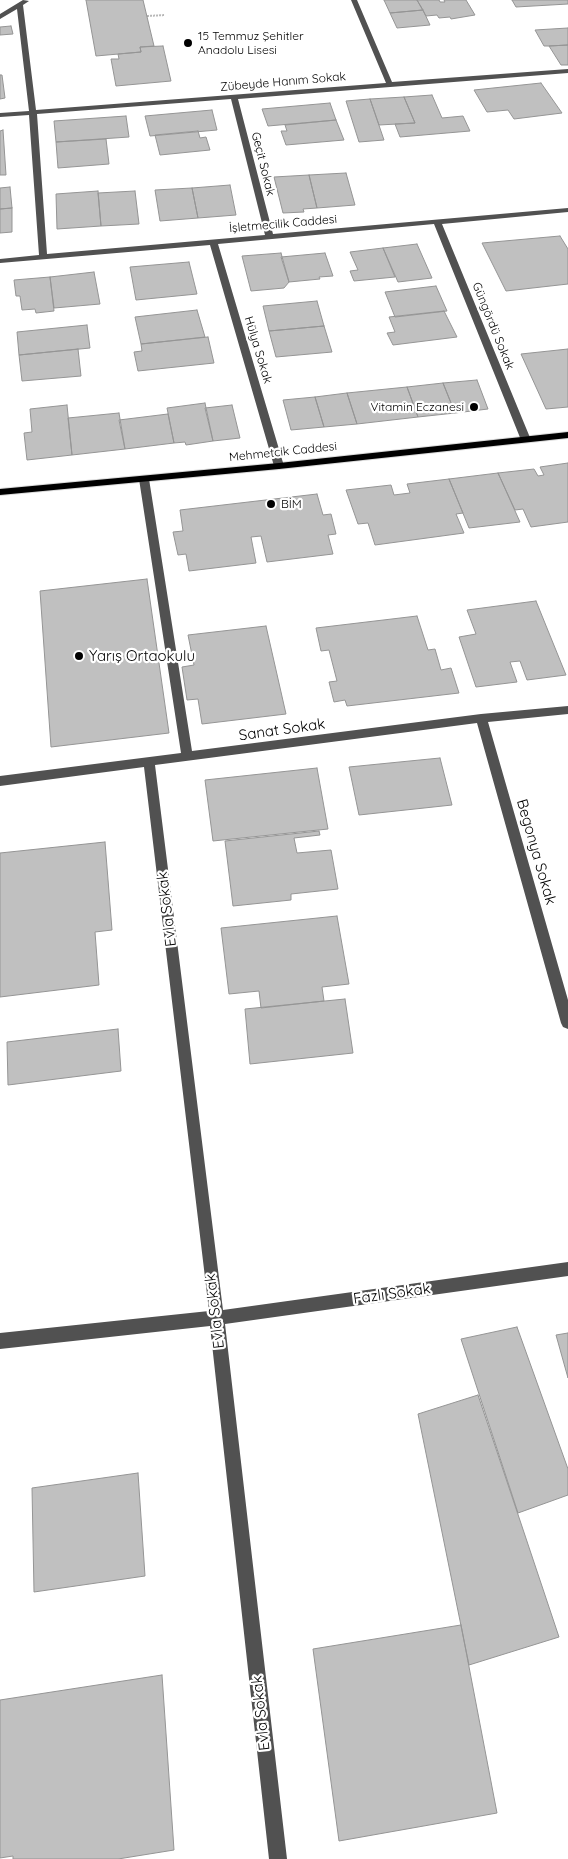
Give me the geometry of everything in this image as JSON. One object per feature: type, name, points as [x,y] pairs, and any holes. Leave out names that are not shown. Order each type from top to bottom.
[{"type":"main road","name":"Mehmetcik Caddesi","points":[[0,492],[280,466],[568,435]]},
{"type":"street","points":[[354,0],[390,84]]},
{"type":"street","points":[[0,16],[24,2],[43,257]]},
{"type":"street","name":"Zübeyde Hanım Sokak","points":[[0,115],[568,71]]},
{"type":"street","name":"Geçit Sokak","points":[[234,97],[269,236]]},
{"type":"street","name":"İşletmecilik Caddesi","points":[[0,261],[568,210]]},
{"type":"street","name":"Güngördü Sokak","points":[[437,221],[526,440]]},
{"type":"street","name":"Hülya Sokak","points":[[213,241],[280,466]]},
{"type":"street","points":[[144,479],[187,758]]},
{"type":"street","name":"Sanat Sokak","points":[[0,781],[149,763],[481,718],[568,710]]},
{"type":"street","name":"Begonya Sokak","points":[[481,718],[568,1023]]},
{"type":"street","name":"Evla Sokak","points":[[149,763],[216,1318],[278,1859]]},
{"type":"street","name":"Fazlı Sokak","points":[[0,1341],[216,1318],[568,1269]]},
{"type":"path","points":[[147,16],[165,15]]},
{"type":"building","points":[[86,0],[143,0],[154,46],[140,47],[141,52],[96,56]]},
{"type":"building","points":[[384,0],[417,0],[423,10],[390,13]]},
{"type":"building","points":[[417,0],[439,0],[440,2],[445,2],[444,0],[466,0],[475,15],[451,19],[450,17],[439,18],[437,15],[426,16]]},
{"type":"building","points":[[512,0],[568,0],[568,4],[516,7]]},
{"type":"building","points":[[423,10],[430,25],[397,28],[390,13]]},
{"type":"building","points":[[11,26],[13,34],[0,35],[0,27]]},
{"type":"building","points":[[568,28],[568,45],[544,46],[535,30]]},
{"type":"building","points":[[568,45],[568,65],[561,65],[549,46]]},
{"type":"building","points":[[163,46],[171,81],[116,86],[111,59],[119,59],[118,54],[141,52],[140,47]]},
{"type":"building","points":[[0,75],[2,75],[5,98],[0,99]]},
{"type":"building","points":[[541,83],[562,113],[514,119],[508,110],[487,112],[474,90]]},
{"type":"building","points":[[432,95],[442,118],[463,116],[470,131],[400,137],[395,124],[415,123],[404,97]]},
{"type":"building","points":[[404,97],[415,123],[379,125],[370,99]]},
{"type":"building","points":[[370,99],[384,140],[359,142],[346,101]]},
{"type":"building","points":[[330,103],[336,120],[268,126],[262,109]]},
{"type":"building","points":[[212,110],[217,130],[150,136],[145,116]]},
{"type":"building","points":[[126,116],[129,137],[56,142],[54,121]]},
{"type":"building","points":[[336,120],[344,140],[286,145],[281,131],[287,131],[285,125]]},
{"type":"building","points":[[3,130],[6,175],[0,175],[0,131]]},
{"type":"building","points":[[198,131],[200,138],[206,137],[210,150],[160,155],[155,135]]},
{"type":"building","points":[[106,139],[109,164],[58,168],[56,142]]},
{"type":"building","points":[[346,173],[355,205],[317,208],[309,175]]},
{"type":"building","points":[[309,175],[317,208],[303,209],[304,212],[283,213],[274,177]]},
{"type":"building","points":[[230,185],[236,215],[198,218],[192,188]]},
{"type":"building","points":[[10,187],[12,208],[0,209],[0,188]]},
{"type":"building","points":[[192,188],[198,218],[160,221],[155,190]]},
{"type":"building","points":[[98,191],[101,226],[57,229],[56,194]]},
{"type":"building","points":[[135,191],[139,224],[101,226],[98,193]]},
{"type":"building","points":[[12,208],[12,232],[0,233],[0,209]]},
{"type":"building","points":[[560,236],[568,249],[568,284],[506,291],[482,243]]},
{"type":"building","points":[[417,244],[432,278],[398,282],[383,248]]},
{"type":"building","points":[[383,248],[395,277],[354,281],[350,271],[358,270],[350,252]]},
{"type":"building","points":[[281,253],[289,282],[284,288],[251,291],[242,256]]},
{"type":"building","points":[[325,253],[333,276],[289,282],[281,257]]},
{"type":"building","points":[[189,262],[197,294],[136,300],[130,267]]},
{"type":"building","points":[[94,272],[100,304],[54,308],[50,277]]},
{"type":"building","points":[[50,277],[54,311],[36,313],[35,309],[22,310],[20,296],[16,296],[14,280]]},
{"type":"building","points":[[436,286],[447,311],[395,317],[385,292]]},
{"type":"building","points":[[317,301],[324,326],[269,331],[263,306]]},
{"type":"building","points":[[197,310],[205,337],[141,344],[135,317]]},
{"type":"building","points":[[444,311],[457,337],[393,345],[387,333],[395,332],[389,317]]},
{"type":"building","points":[[87,325],[90,348],[19,355],[17,332]]},
{"type":"building","points":[[324,326],[332,352],[276,357],[269,331]]},
{"type":"building","points":[[208,337],[214,363],[138,371],[134,352],[142,351],[141,344]]},
{"type":"building","points":[[78,349],[81,376],[22,381],[19,355]]},
{"type":"building","points":[[568,349],[568,407],[546,409],[521,354]]},
{"type":"building","points":[[477,380],[488,409],[455,413],[443,383]]},
{"type":"building","points":[[443,383],[455,413],[418,417],[407,387]]},
{"type":"building","points":[[407,387],[418,417],[357,424],[347,393]]},
{"type":"building","points":[[347,393],[357,424],[324,427],[315,397]]},
{"type":"building","points":[[315,397],[324,427],[291,430],[283,400]]},
{"type":"building","points":[[205,403],[213,441],[186,445],[185,442],[174,443],[167,408]]},
{"type":"building","points":[[67,405],[72,455],[27,460],[24,433],[32,432],[30,409]]},
{"type":"building","points":[[232,405],[240,438],[213,441],[205,408]]},
{"type":"building","points":[[119,413],[125,449],[72,455],[68,418]]},
{"type":"building","points":[[168,414],[174,443],[125,449],[119,420]]},
{"type":"building","points":[[568,463],[568,522],[531,527],[523,509],[515,510],[498,473],[534,469],[538,476],[544,475],[540,467]]},
{"type":"building","points":[[498,473],[520,522],[469,528],[449,479]]},
{"type":"building","points":[[449,479],[463,513],[456,514],[464,533],[375,545],[368,523],[358,524],[346,490],[391,485],[394,495],[410,493],[407,484]]},
{"type":"building","points":[[317,494],[323,515],[331,514],[336,534],[328,535],[333,554],[267,562],[261,536],[251,537],[256,563],[189,571],[186,554],[178,555],[173,532],[183,531],[180,510]]},
{"type":"building","points":[[147,579],[169,733],[51,747],[40,591]]},
{"type":"building","points":[[536,601],[566,675],[527,680],[520,661],[510,662],[517,682],[476,687],[459,637],[476,634],[467,610]]},
{"type":"building","points":[[417,616],[428,650],[435,649],[441,670],[451,668],[459,693],[347,706],[345,700],[334,702],[329,682],[337,681],[329,650],[321,651],[316,628]]},
{"type":"building","points":[[266,626],[286,714],[202,724],[198,699],[187,700],[182,667],[194,665],[188,635]]},
{"type":"building","points":[[440,758],[452,805],[359,815],[349,767]]},
{"type":"building","points":[[317,768],[328,829],[213,841],[205,780]]},
{"type":"building","points":[[319,831],[320,835],[294,838],[297,853],[331,850],[338,889],[291,894],[291,900],[233,906],[225,841]]},
{"type":"building","points":[[105,842],[112,930],[95,932],[99,985],[0,997],[0,853]]},
{"type":"building","points":[[337,916],[349,984],[322,987],[324,1001],[261,1008],[259,991],[229,994],[221,928]]},
{"type":"building","points":[[345,999],[353,1053],[250,1064],[245,1009]]},
{"type":"building","points":[[118,1029],[121,1071],[8,1085],[7,1042]]},
{"type":"building","points":[[517,1327],[568,1469],[568,1495],[518,1513],[461,1339]]},
{"type":"building","points":[[568,1333],[568,1378],[556,1335]]},
{"type":"building","points":[[478,1395],[559,1637],[469,1665],[418,1414]]},
{"type":"building","points":[[138,1473],[145,1576],[34,1592],[32,1488]]},
{"type":"building","points":[[461,1625],[497,1813],[339,1841],[313,1649]]},
{"type":"building","points":[[162,1675],[174,1850],[118,1859],[13,1859],[13,1856],[0,1858],[0,1700]]},
{"type":"place","name":"15 Temmuz Şehitler Anadolu Lisesi","points":[[188,43]]},
{"type":"place","name":"Vitamin Eczanesi","points":[[474,407]]},
{"type":"place","name":"BİM","points":[[271,504]]},
{"type":"place","name":"Yarış Ortaokulu","points":[[79,656]]}]
